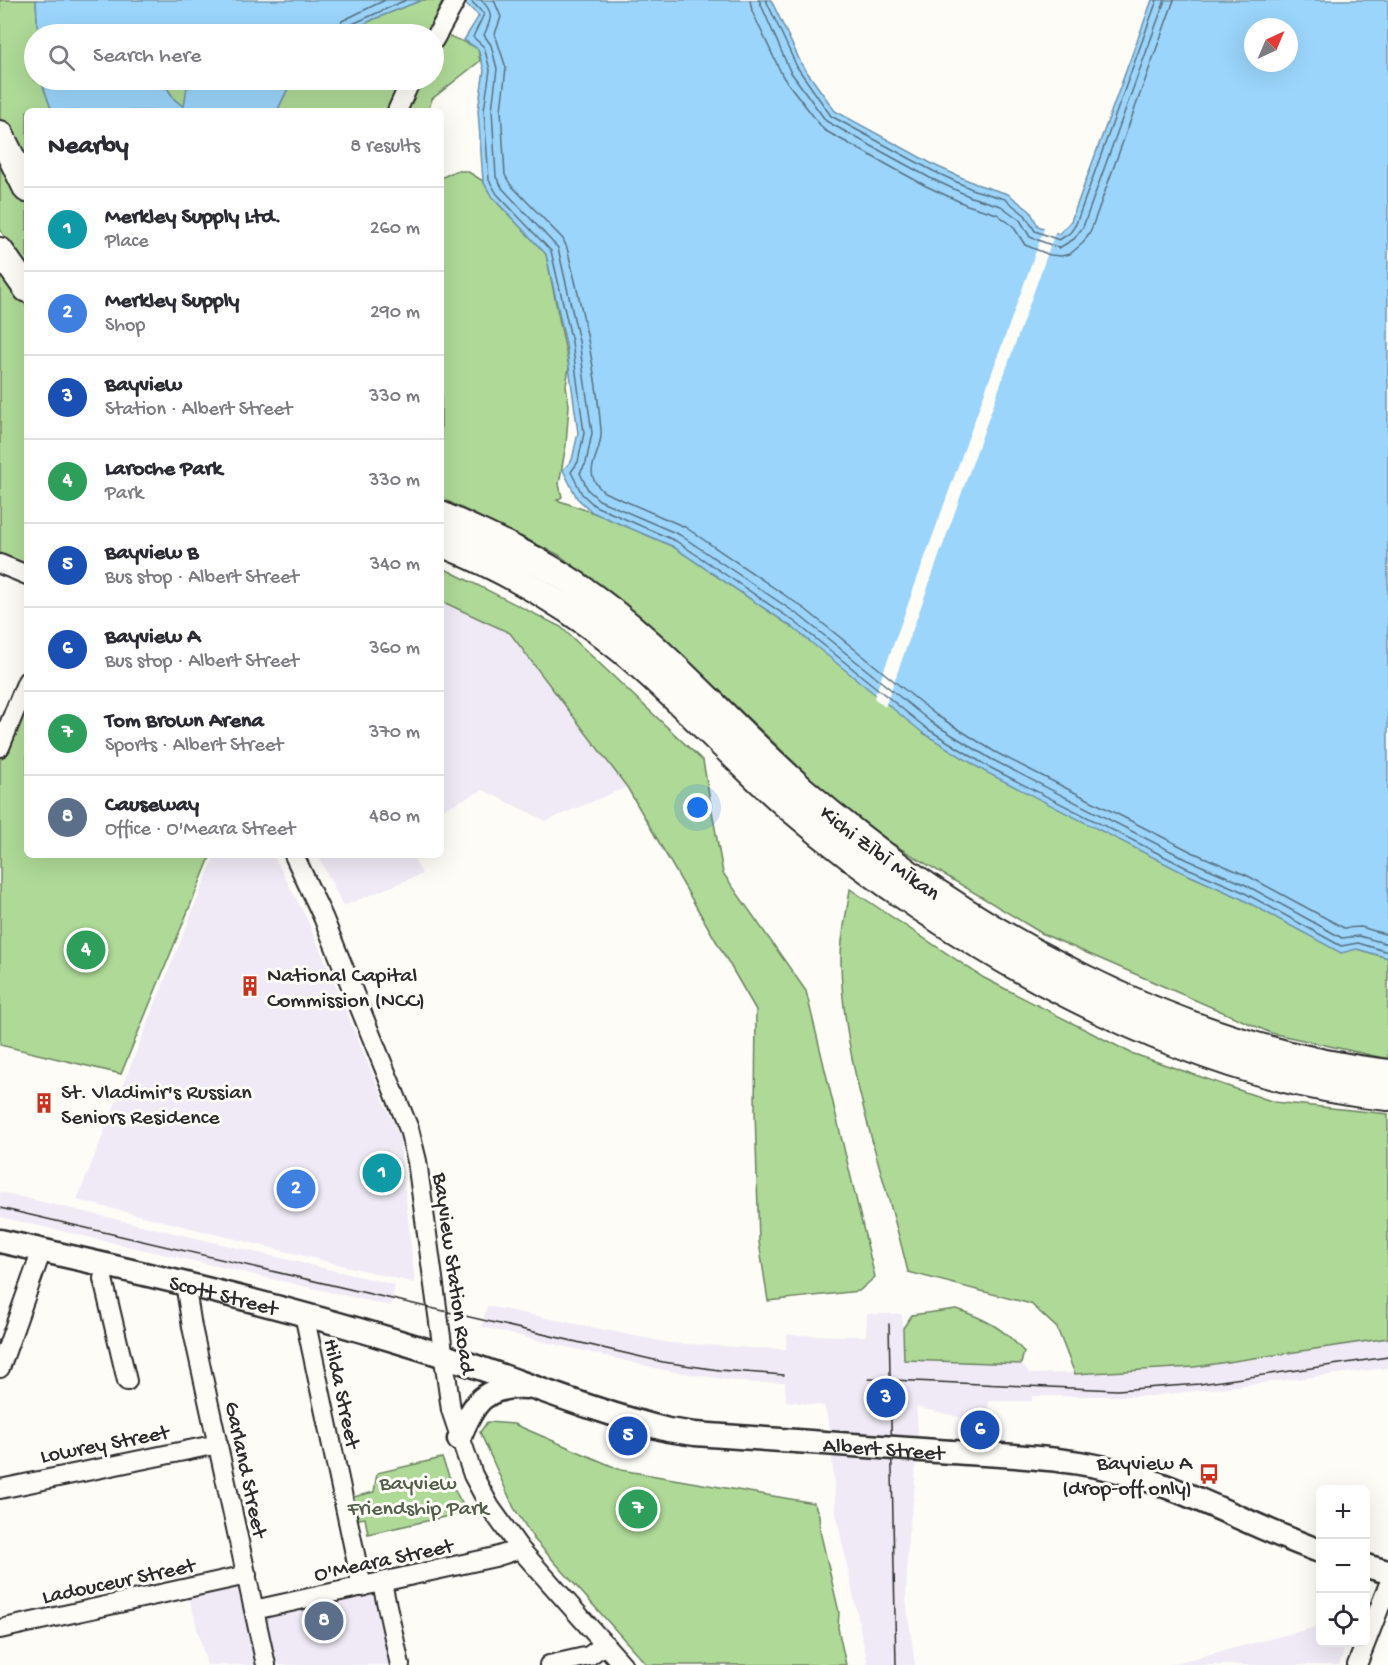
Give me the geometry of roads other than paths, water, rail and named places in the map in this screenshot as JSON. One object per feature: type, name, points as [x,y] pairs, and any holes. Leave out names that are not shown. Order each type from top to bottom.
[{"type":"highway","points":[[0,134],[24,183]]},
{"type":"highway","points":[[0,251],[24,285]]},
{"type":"highway","name":"Kichi Zībī Mīkan","points":[[444,515],[521,552],[600,603],[650,644],[797,800]]},
{"type":"highway","name":"Kichi Zībī Mīkan","points":[[444,544],[504,572],[549,597],[600,632],[797,800],[964,937],[1117,1018],[1208,1054],[1268,1073],[1332,1089],[1388,1097]]},
{"type":"highway","name":"Kichi Zībī Mīkan","points":[[875,863],[951,902],[1057,963],[1135,1000],[1209,1030],[1275,1052],[1344,1068],[1388,1073]]},
{"type":"main road","name":"Scott Street","points":[[0,1241],[185,1283],[304,1314],[443,1356]]},
{"type":"main road","name":"Albert Street","points":[[443,1356],[668,1430],[695,1434],[1062,1461],[1113,1469],[1175,1490],[1316,1549]]},
{"type":"main road","points":[[459,1439],[470,1413],[486,1394],[506,1387],[537,1388]]},
{"type":"main road","points":[[1370,1567],[1388,1572]]},
{"type":"street","points":[[442,24],[456,0]]},
{"type":"street","points":[[398,108],[406,90]]},
{"type":"street","points":[[0,564],[24,574]]},
{"type":"street","points":[[0,747],[24,688]]},
{"type":"street","name":"Bayview Station Road","points":[[295,858],[321,913],[410,1130],[417,1161],[451,1410],[459,1439],[484,1498],[520,1549],[623,1665]]},
{"type":"street","points":[[0,1368],[42,1250]]},
{"type":"street","points":[[106,1265],[103,1279],[127,1381]]},
{"type":"street","name":"Garland Street","points":[[185,1283],[266,1665]]},
{"type":"street","name":"Hilda Street","points":[[304,1314],[362,1587]]},
{"type":"street","name":"Lowrey Street","points":[[0,1489],[218,1444]]},
{"type":"street","name":"O'Meara Street","points":[[255,1611],[495,1557],[520,1549]]},
{"type":"street","name":"Ladouceur Street","points":[[0,1629],[247,1575]]},
{"type":"street","points":[[382,1583],[400,1665]]},
{"type":"street","points":[[1357,1665],[1388,1586]]},
{"type":"street","points":[[549,1665],[589,1656],[605,1644]]},
{"type":"water","points":[[36,0],[422,0],[364,24],[37,24]]},
{"type":"water","points":[[450,0],[771,0],[802,65],[835,111],[936,166],[976,184],[1008,194],[1030,211],[1038,226],[1059,234],[1071,221],[1152,0],[1388,0],[1388,958],[1357,949],[1341,953],[1238,897],[1182,872],[984,771],[923,733],[792,627],[672,546],[592,512],[577,498],[563,470],[572,460],[578,433],[566,344],[546,254],[492,197],[483,181],[478,110],[484,70],[478,49],[464,40],[479,16],[467,5]]},
{"type":"water","points":[[45,90],[168,90],[174,99],[184,107],[187,90],[287,90],[278,108],[51,108]]},
{"type":"tram line","points":[[0,1208],[663,1362],[719,1370],[784,1375]]},
{"type":"tram line","points":[[889,1324],[896,1665]]},
{"type":"tram line","points":[[869,1379],[1117,1390],[1200,1384],[1388,1357]]},
{"type":"place","name":"Laroche Park","points":[[86,950]]},
{"type":"place","name":"National Capital Commission (NCC)","points":[[250,986]]},
{"type":"place","name":"St. Vladimir's Russian Seniors Residence","points":[[44,1103]]},
{"type":"place","name":"Merkley Supply Ltd.","points":[[382,1173]]},
{"type":"place","name":"Merkley Supply","points":[[296,1189]]},
{"type":"place","name":"Bayview","points":[[886,1398]]},
{"type":"place","name":"Bayview A","points":[[980,1430]]},
{"type":"place","name":"Bayview B","points":[[628,1436]]},
{"type":"place","name":"Bayview A (drop-off only)","points":[[1209,1474]]},
{"type":"place","name":"Tom Brown Arena","points":[[638,1509]]},
{"type":"place","name":"Causeway","points":[[324,1621]]},
{"type":"park label","name":"Bayview Friendship Park","points":[[418,1494]]}]
